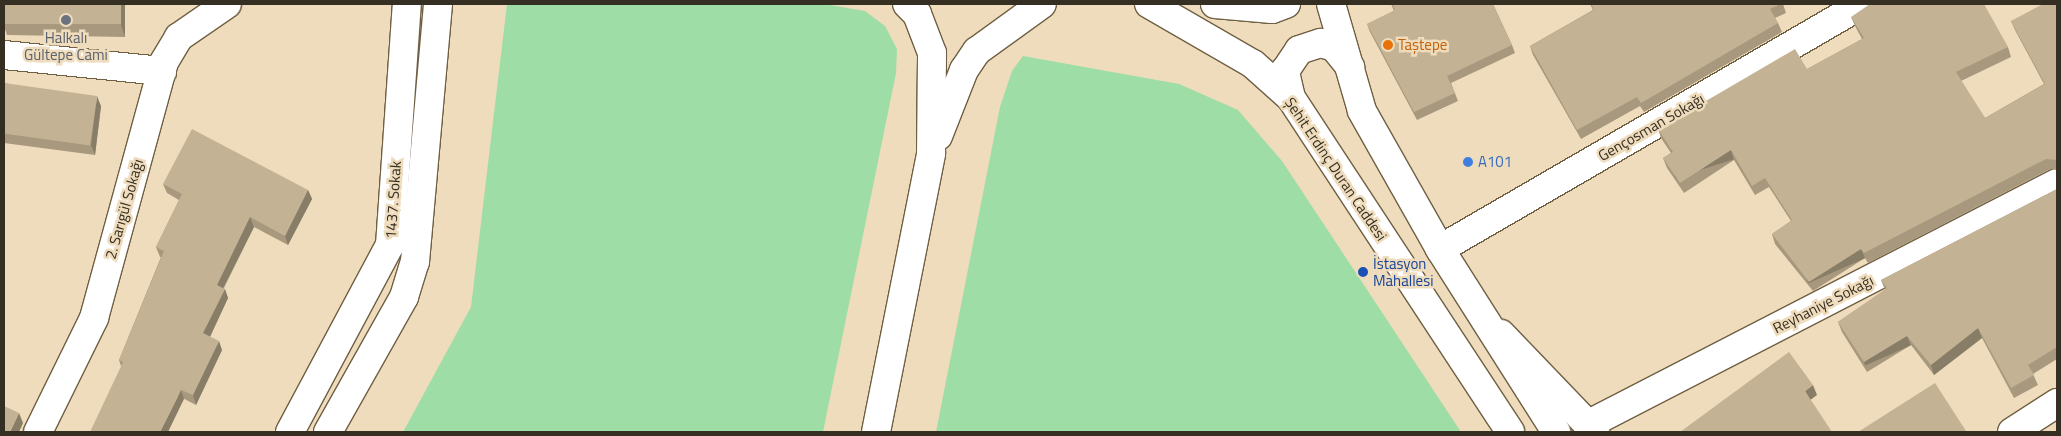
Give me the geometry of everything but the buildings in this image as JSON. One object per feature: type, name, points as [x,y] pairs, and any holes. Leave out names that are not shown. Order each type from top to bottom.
[{"type":"street","name":"2. Sarıgül Sokağı","points":[[38,432],[94,318],[162,71],[179,37],[227,4]]},
{"type":"street","name":"1437. Sokak","points":[[290,432],[390,245],[407,4]]},
{"type":"street","points":[[328,432],[404,297],[415,262],[438,4]]},
{"type":"street","points":[[907,4],[917,14],[932,53],[931,154]]},
{"type":"street","points":[[876,432],[931,154],[964,70],[977,51],[1042,4]]},
{"type":"street","name":"Şehit Erdinç Duran Caddesi","points":[[1149,4],[1253,64],[1292,98],[1510,432]]},
{"type":"street","points":[[1215,4],[1272,9],[1286,4]]},
{"type":"street","name":"Gençosman Sokağı","points":[[1440,250],[1862,4]]},
{"type":"street","points":[[1333,5],[1354,75],[1362,110],[1440,250],[1556,432]]},
{"type":"street","points":[[1292,98],[1285,71],[1300,50],[1321,43],[1334,47],[1354,75]]},
{"type":"street","points":[[4,55],[162,71]]},
{"type":"street","name":"Reyhaniye Sokağı","points":[[1592,428],[2057,183]]},
{"type":"street","points":[[1478,310],[1592,428]]},
{"type":"street","points":[[2012,432],[2057,403]]},
{"type":"green space","points":[[507,4],[824,4],[865,11],[885,26],[897,49],[896,73],[823,432],[403,432],[471,307]]},
{"type":"green space","points":[[1023,56],[1179,84],[1238,110],[1282,161],[1461,432],[936,432],[1000,107],[1012,71]]},
{"type":"place","name":"Halkalı Gültepe Cami","points":[[66,20]]},
{"type":"place","name":"Taştepe","points":[[1388,45]]},
{"type":"place","name":"A101","points":[[1468,162]]},
{"type":"place","name":"İstasyon Mahallesi","points":[[1363,272]]}]
